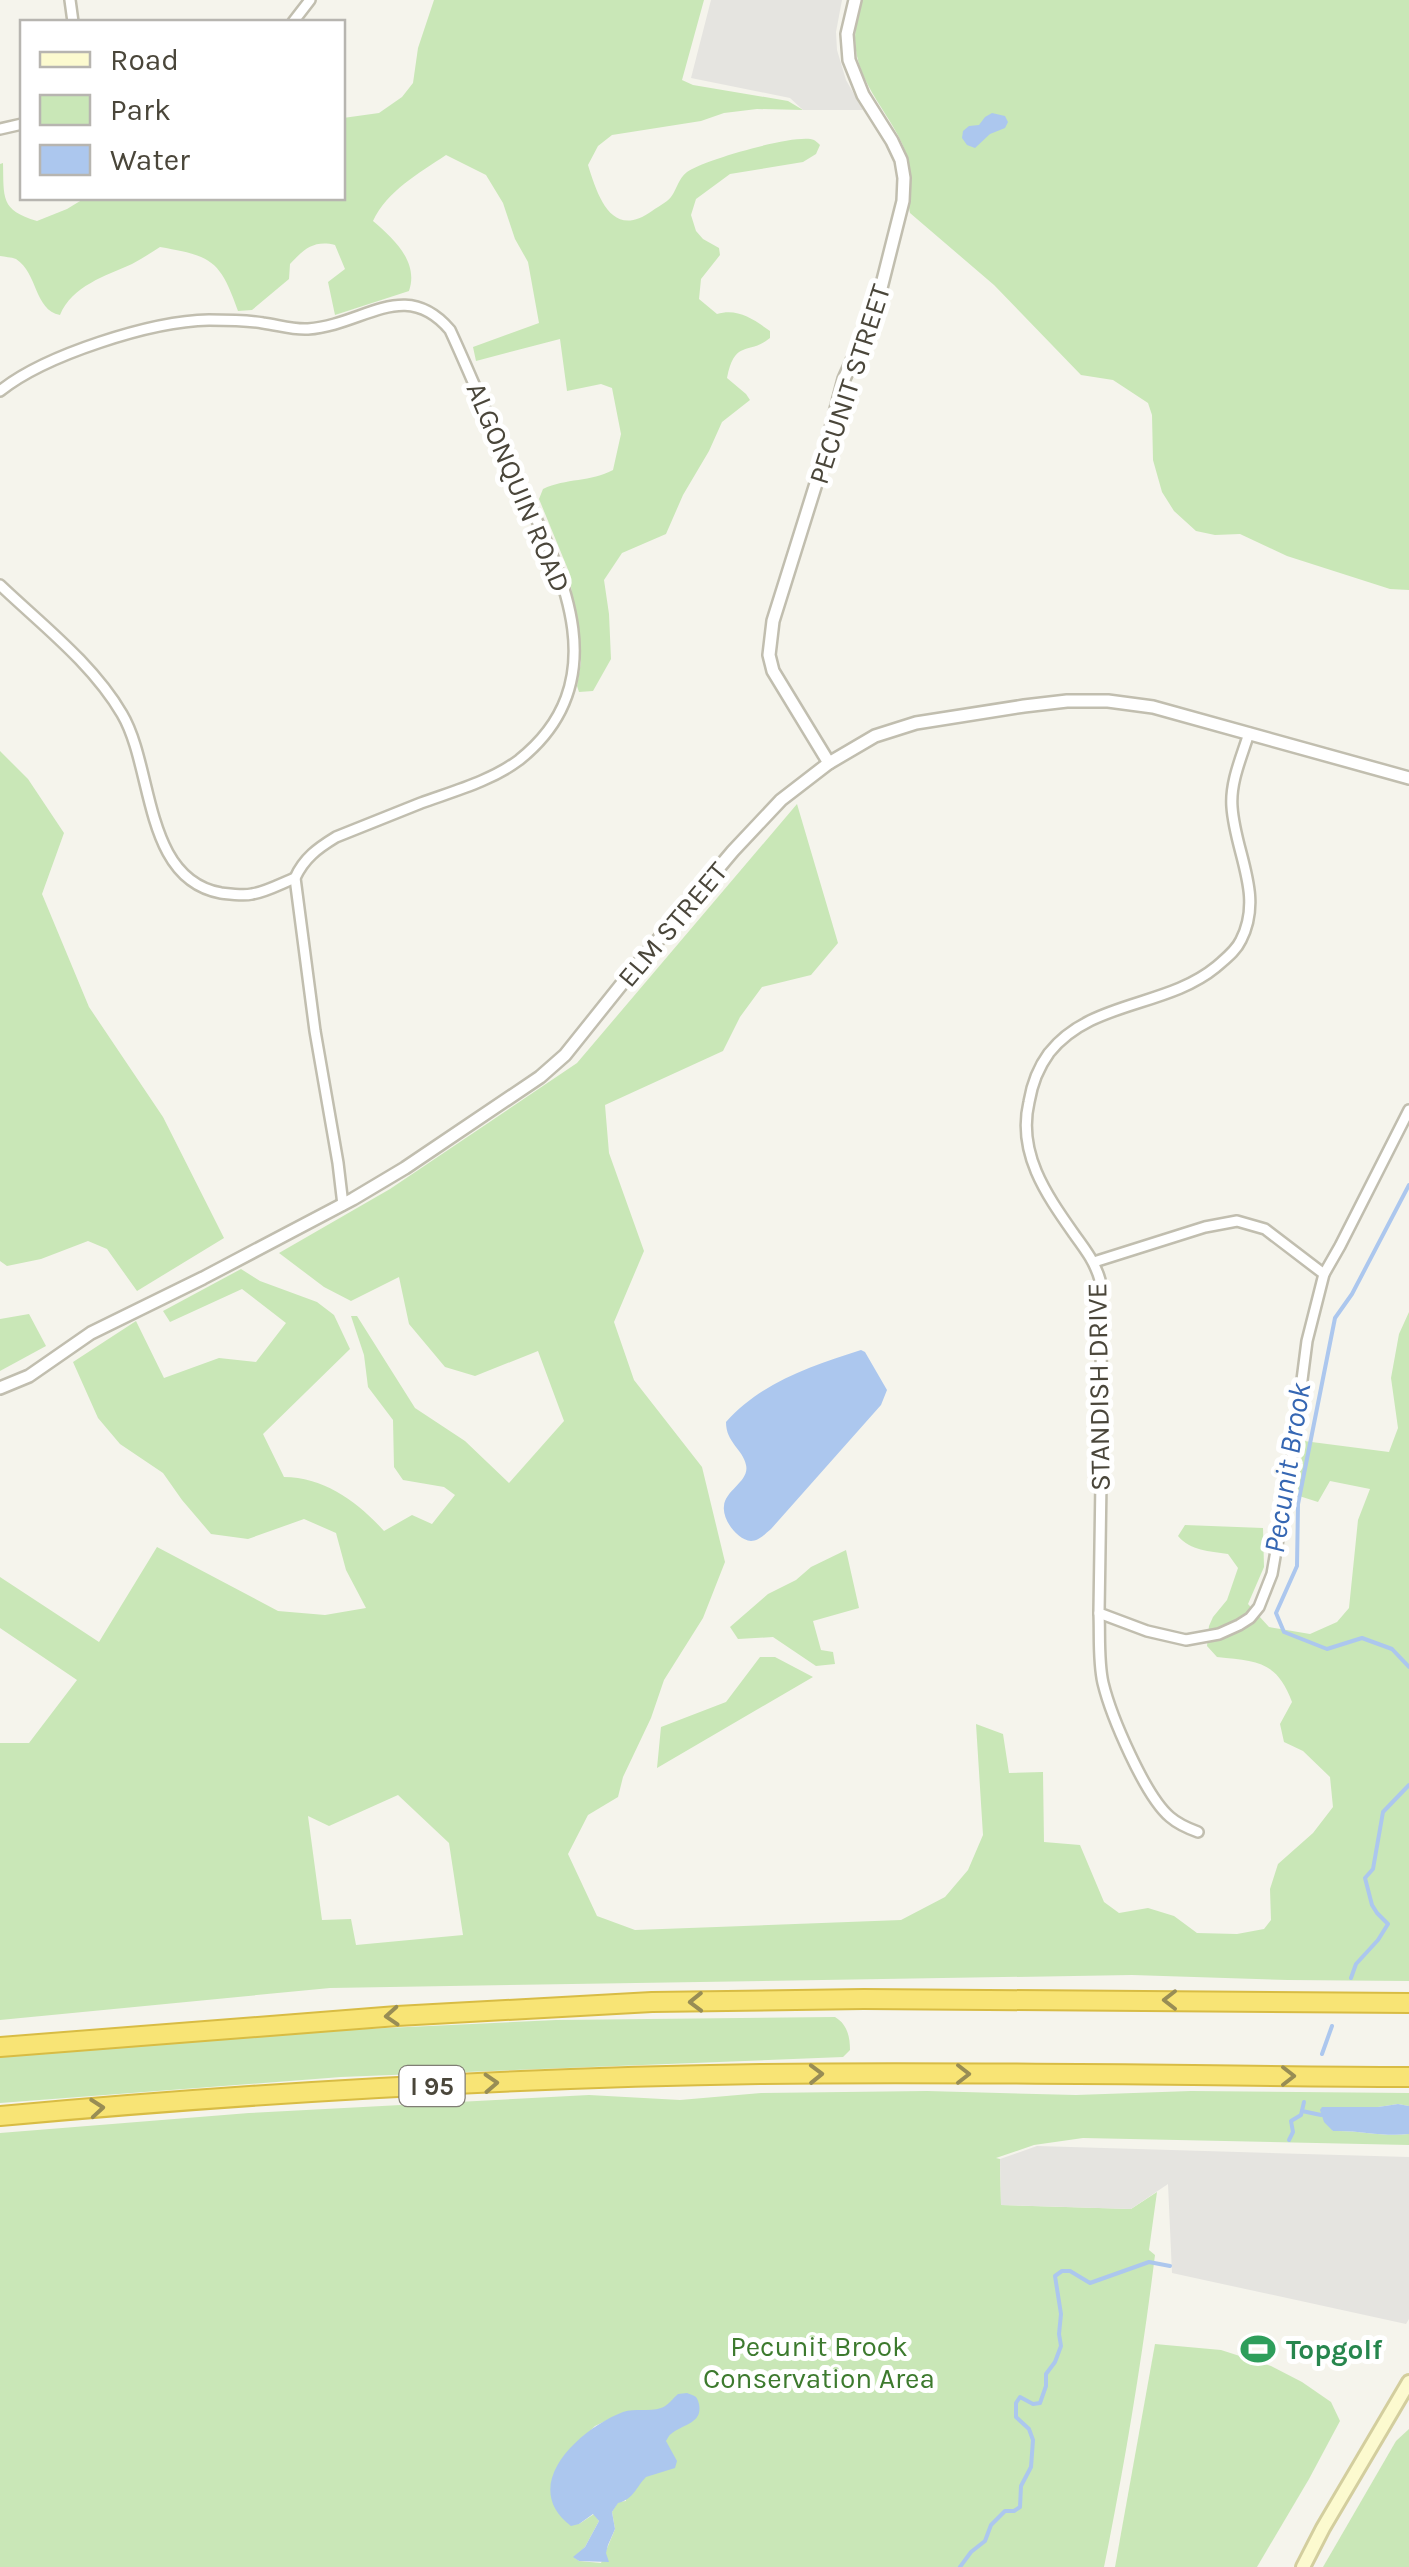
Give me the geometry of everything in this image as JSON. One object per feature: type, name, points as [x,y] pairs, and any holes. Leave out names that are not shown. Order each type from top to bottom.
[{"type":"highway","points":[[0,2047],[397,2016],[652,2002],[864,1999],[1409,2003]]},
{"type":"highway","name":"I 95","points":[[0,2116],[326,2091],[689,2076],[885,2073],[1409,2077]]},
{"type":"main road","points":[[1302,2567],[1409,2382]]},
{"type":"street","points":[[295,20],[310,0]]},
{"type":"street","name":"PECUNIT STREET","points":[[829,763],[773,671],[769,655],[774,621],[820,474],[844,379],[877,304],[903,201],[901,160],[864,96],[849,60],[847,34],[855,0]]},
{"type":"street","name":"ALGONQUIN ROAD","points":[[0,392],[72,352],[183,322],[262,322],[304,329],[346,322],[399,303],[430,310],[450,330],[567,594],[574,639],[568,699],[550,728],[505,769],[336,838],[309,856],[295,878]]},
{"type":"street","points":[[0,585],[70,650],[120,710],[132,732],[157,828],[176,866],[205,889],[224,894],[251,895],[295,878],[343,1204]]},
{"type":"street","name":"ELM STREET","points":[[0,1388],[29,1376],[91,1333],[204,1278],[405,1168],[552,1067],[780,800],[863,742],[900,726],[1067,701],[1108,701],[1153,707],[1409,778]]},
{"type":"street","name":"STANDISH DRIVE","points":[[1198,1832],[1183,1826],[1162,1808],[1142,1776],[1104,1684],[1099,1612],[1101,1294],[1094,1262],[1048,1197],[1031,1160],[1026,1126],[1031,1092],[1046,1058],[1070,1032],[1102,1014],[1192,983],[1230,956],[1240,944],[1250,920],[1252,899],[1231,802],[1249,733]]},
{"type":"street","points":[[1099,1612],[1147,1631],[1186,1640],[1219,1634],[1239,1625],[1259,1606],[1272,1574],[1307,1342],[1324,1274],[1409,1110]]},
{"type":"street","points":[[1094,1262],[1222,1222],[1237,1222],[1265,1229],[1324,1274]]},
{"type":"green space","points":[[434,0],[704,0],[682,80],[788,101],[803,110],[724,113],[701,121],[612,135],[598,146],[588,165],[602,201],[617,218],[627,221],[638,219],[664,203],[687,172],[711,161],[789,140],[814,140],[820,145],[816,154],[803,162],[730,174],[696,199],[691,215],[696,231],[719,248],[720,255],[701,279],[699,299],[717,314],[732,312],[751,319],[770,331],[770,338],[734,357],[727,378],[750,400],[722,422],[666,534],[622,553],[604,580],[611,659],[593,691],[579,692],[577,686],[581,662],[569,572],[539,499],[543,489],[613,470],[621,434],[612,388],[601,384],[567,391],[560,339],[476,361],[473,347],[539,323],[528,262],[503,203],[486,175],[446,155],[395,192],[373,221],[408,261],[409,291],[335,315],[328,282],[345,269],[335,245],[315,245],[305,250],[290,264],[289,279],[252,310],[238,311],[226,281],[212,263],[178,250],[160,247],[90,283],[73,296],[60,315],[45,306],[23,265],[16,259],[0,256],[3,163],[6,201],[16,212],[37,221],[82,200],[345,200],[345,118],[379,113],[402,97],[413,83],[418,48]]},
{"type":"green space","points":[[861,0],[1409,0],[1409,590],[1390,589],[1287,556],[1240,534],[1196,531],[1174,511],[1162,492],[1153,460],[1148,403],[1113,380],[1081,375],[994,285],[910,213],[908,159],[857,55],[855,33]]},
{"type":"green space","points":[[0,751],[28,779],[64,833],[42,894],[89,1007],[163,1117],[224,1238],[137,1291],[107,1249],[88,1241],[41,1259],[7,1266],[0,1261]]},
{"type":"green space","points":[[797,804],[838,943],[811,975],[762,987],[740,1017],[723,1051],[605,1105],[609,1153],[644,1251],[614,1322],[634,1380],[702,1467],[725,1562],[703,1618],[664,1680],[618,1797],[588,1815],[568,1854],[597,1916],[635,1930],[901,1920],[945,1897],[968,1870],[983,1835],[976,1724],[1003,1734],[1009,1773],[1043,1772],[1044,1842],[1080,1845],[1104,1902],[1119,1913],[1148,1908],[1174,1916],[1197,1933],[1237,1934],[1264,1929],[1271,1920],[1270,1889],[1278,1864],[1313,1833],[1333,1807],[1330,1777],[1303,1751],[1284,1742],[1280,1724],[1292,1702],[1280,1678],[1254,1662],[1217,1657],[1207,1646],[1209,1626],[1227,1600],[1238,1568],[1228,1554],[1195,1547],[1178,1536],[1185,1525],[1263,1528],[1264,1567],[1248,1604],[1269,1627],[1310,1634],[1337,1622],[1349,1608],[1358,1520],[1370,1489],[1330,1481],[1318,1502],[1296,1495],[1304,1441],[1389,1452],[1398,1428],[1391,1378],[1399,1334],[1409,1312],[1409,1981],[1132,1975],[330,1988],[0,2020],[0,1743],[29,1743],[77,1680],[0,1628],[0,1577],[99,1642],[157,1547],[278,1611],[325,1615],[366,1608],[346,1570],[336,1533],[304,1519],[248,1539],[211,1534],[163,1473],[120,1444],[98,1418],[73,1362],[136,1321],[164,1378],[219,1358],[256,1362],[286,1323],[242,1289],[170,1322],[163,1311],[241,1269],[260,1281],[317,1302],[334,1315],[350,1349],[263,1434],[284,1477],[313,1481],[339,1493],[384,1531],[412,1515],[432,1524],[455,1495],[444,1487],[403,1480],[394,1467],[393,1420],[368,1387],[364,1355],[351,1316],[357,1316],[415,1408],[465,1441],[509,1483],[564,1421],[538,1351],[475,1376],[445,1367],[409,1324],[399,1277],[351,1301],[324,1287],[279,1253],[390,1189],[577,1063]],"holes":[[[398,1795],[449,1843],[463,1935],[356,1945],[351,1919],[322,1920],[308,1816],[329,1826]]]},
{"type":"green space","points":[[29,1314],[46,1346],[0,1371],[0,1319]]},
{"type":"green space","points":[[846,1550],[859,1608],[813,1621],[821,1650],[833,1652],[835,1664],[816,1666],[773,1637],[738,1639],[730,1627],[768,1594]]},
{"type":"green space","points":[[760,1657],[775,1657],[813,1677],[657,1768],[661,1727],[726,1702]]},
{"type":"green space","points":[[835,2017],[848,2035],[850,2050],[843,2057],[341,2077],[0,2103],[0,2056],[343,2030],[556,2020]]},
{"type":"green space","name":"Pecunit Brook Conservation Area","points":[[761,2093],[1409,2093],[1409,2106],[1322,2107],[1333,2131],[1409,2134],[1409,2145],[1083,2138],[1034,2145],[996,2158],[1000,2159],[1001,2205],[1131,2209],[1157,2192],[1149,2250],[1155,2255],[1144,2333],[1104,2567],[0,2567],[0,2133],[249,2113],[589,2095],[680,2100]],"holes":[[[618,2415],[626,2501],[618,2502],[612,2512],[615,2529],[601,2563],[574,2557],[585,2547],[599,2521],[594,2514],[579,2524],[564,2457],[595,2426]]]},
{"type":"green space","points":[[1155,2344],[1221,2350],[1271,2366],[1331,2402],[1340,2421],[1257,2567],[1115,2567]]},
{"type":"green space","points":[[1409,2429],[1409,2567],[1323,2567],[1396,2441]]},
{"type":"shaded area","points":[[711,0],[842,0],[837,50],[846,80],[863,110],[803,110],[790,98],[691,78]]},
{"type":"shaded area","points":[[1037,2146],[1409,2157],[1409,2319],[1406,2324],[1172,2273],[1168,2184],[1131,2209],[1001,2205],[1000,2159]]},
{"type":"water","points":[[992,113],[1005,116],[1005,128],[990,134],[975,148],[967,145],[963,131],[979,125]]},
{"type":"water","points":[[861,1350],[887,1390],[881,1405],[771,1529],[754,1541],[741,1537],[728,1523],[724,1506],[744,1476],[746,1465],[726,1422],[771,1386]]},
{"type":"water","points":[[1409,2106],[1409,2134],[1333,2131],[1320,2110],[1322,2107]]},
{"type":"water","points":[[687,2393],[697,2399],[699,2411],[695,2420],[670,2434],[666,2441],[677,2461],[675,2468],[646,2477],[631,2496],[618,2503],[612,2512],[615,2529],[606,2553],[609,2562],[579,2561],[573,2557],[585,2547],[599,2521],[593,2514],[571,2526],[556,2510],[550,2493],[561,2460],[574,2444],[606,2420],[628,2411],[661,2408],[678,2394]]},
{"type":"waterway","name":"Pecunit Brook","points":[[1409,1185],[1352,1294],[1335,1318],[1298,1504],[1297,1566],[1276,1613],[1284,1632],[1327,1649],[1362,1638],[1392,1649],[1409,1667]]},
{"type":"waterway","name":"Pecunit Brook","points":[[1351,1978],[1356,1964],[1388,1924],[1372,1905],[1365,1878],[1373,1869],[1383,1812],[1409,1785]]},
{"type":"waterway","name":"Pecunit Brook","points":[[1322,2054],[1332,2026]]},
{"type":"waterway","name":"Pecunit Brook","points":[[1289,2140],[1293,2132],[1291,2121],[1301,2115],[1304,2102]]},
{"type":"waterway","points":[[1302,2111],[1321,2115]]},
{"type":"waterway","name":"Pecunit Brook","points":[[960,2567],[985,2541],[991,2525],[1005,2511],[1020,2507],[1021,2486],[1031,2467],[1033,2440],[1029,2429],[1016,2417],[1016,2403],[1020,2397],[1040,2403],[1046,2374],[1061,2346],[1055,2276],[1070,2271],[1090,2283],[1149,2262],[1170,2266]]},
{"type":"place","name":"Topgolf","points":[[1258,2349]]}]
